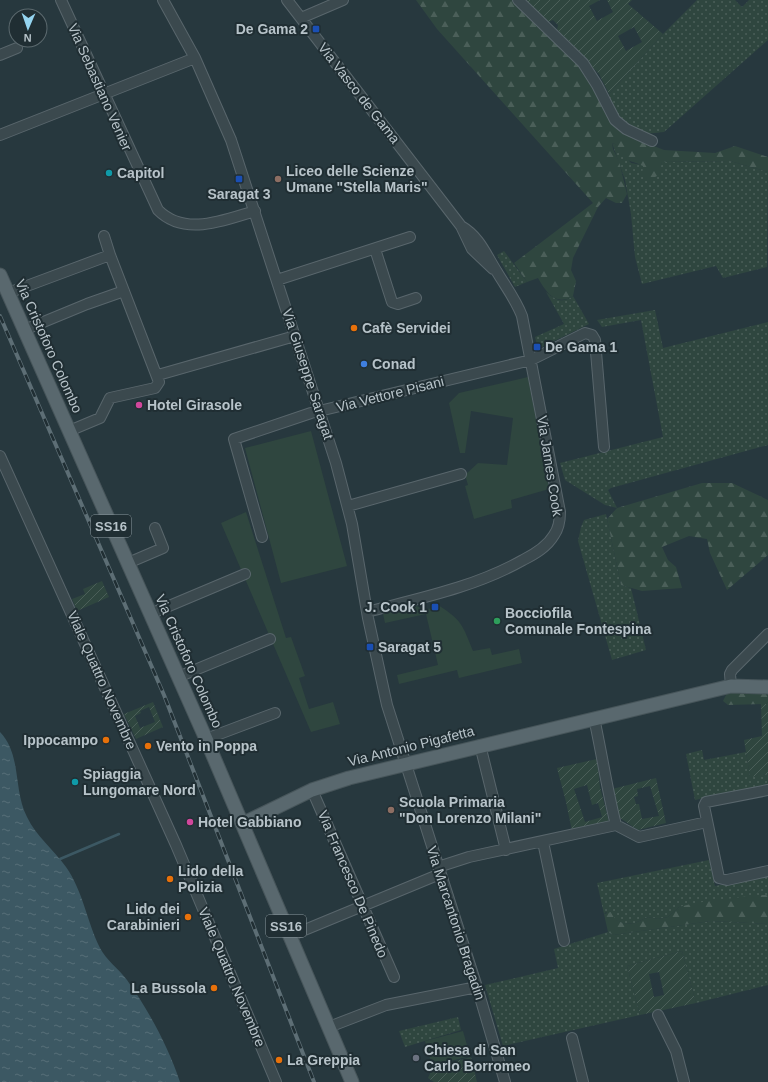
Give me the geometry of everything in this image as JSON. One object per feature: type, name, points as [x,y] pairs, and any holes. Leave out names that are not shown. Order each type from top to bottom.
[{"type":"main road","name":"Via Cristoforo Colombo","points":[[0,275],[206,740],[352,1082]]},
{"type":"main road","name":"Via Antonio Pigafetta","points":[[242,824],[312,790],[349,778],[480,745],[731,686],[768,687]]},
{"type":"street","name":"Via Sebastiano Venier","points":[[61,0],[103,95],[155,206],[164,215],[178,222],[202,224],[255,211]]},
{"type":"street","name":"Via Giuseppe Saragat","points":[[163,0],[195,58],[231,140],[320,411],[348,506],[367,612],[386,699],[405,764]]},
{"type":"street","name":"Via Vasco de Gama","points":[[287,0],[461,226],[470,230],[478,239],[519,307],[525,325],[531,360]]},
{"type":"street","points":[[301,18],[343,0]]},
{"type":"street","points":[[518,0],[583,63],[597,85],[615,120],[626,129],[652,141]]},
{"type":"street","points":[[0,55],[17,48]]},
{"type":"street","points":[[0,135],[195,58]]},
{"type":"street","points":[[104,236],[158,380]]},
{"type":"street","points":[[277,280],[410,237]]},
{"type":"street","points":[[375,248],[392,302],[398,304],[416,298]]},
{"type":"street","points":[[8,293],[110,255]]},
{"type":"street","points":[[24,330],[87,304],[124,291]]},
{"type":"street","name":"Via Vettore Pisani","points":[[262,537],[234,439],[320,411],[531,360],[584,333],[593,336],[595,340],[604,447]]},
{"type":"street","name":"Via Cristoforo Colombo","points":[[69,431],[100,418],[110,398],[152,388],[158,380],[295,336]]},
{"type":"street","name":"Via James Cook","points":[[367,612],[462,587],[481,580],[532,555],[554,536],[559,526],[560,512],[531,360]]},
{"type":"street","name":"Viale Quattro Novembre","points":[[0,456],[176,845],[276,1082]]},
{"type":"street","points":[[348,506],[461,474]]},
{"type":"street","points":[[128,563],[163,548],[155,528]]},
{"type":"street","points":[[150,614],[245,574]]},
{"type":"street","points":[[731,686],[730,674],[732,670],[768,634]]},
{"type":"street","points":[[178,677],[270,639]]},
{"type":"street","points":[[206,740],[275,713]]},
{"type":"street","points":[[594,718],[603,760],[606,786],[616,825]]},
{"type":"street","points":[[480,745],[506,850]]},
{"type":"street","name":"Via Marcantonio Bragadin","points":[[405,764],[477,987],[505,1082]]},
{"type":"street","name":"Via Francesco De Pinedo","points":[[312,790],[394,978]]},
{"type":"street","points":[[768,790],[706,802],[704,808],[719,878],[727,880],[768,871]]},
{"type":"street","points":[[290,936],[363,906],[439,870],[506,850],[616,825],[639,837],[707,822]]},
{"type":"street","points":[[543,842],[564,941]]},
{"type":"street","points":[[329,1027],[386,1005],[477,987]]},
{"type":"street","points":[[658,1015],[676,1051],[684,1082]]},
{"type":"street","points":[[572,1038],[583,1082]]},
{"type":"green space","points":[[416,0],[513,0],[579,64],[588,76],[603,107],[644,142],[664,150],[715,153],[735,146],[768,157],[768,172],[730,161],[662,162],[659,175],[649,180],[642,176],[643,166],[626,160],[621,155],[615,144],[612,143],[613,149],[619,161],[627,194],[622,203],[616,203],[606,198],[598,207],[573,258],[571,270],[576,281],[573,296],[567,299],[557,299],[548,293],[538,278],[527,282],[514,263],[593,203],[437,29]]},
{"type":"green space","points":[[525,0],[600,0],[589,6],[597,21],[613,12],[607,0],[632,0],[628,4],[663,34],[609,94],[599,74],[557,30],[558,25],[553,20],[548,22]],"holes":[[[634,27],[642,42],[626,51],[618,36]]]},
{"type":"green space","points":[[697,0],[735,0],[742,7],[749,0],[768,0],[768,40],[664,132],[640,132],[627,125],[622,120],[614,108],[609,94],[663,34]]},
{"type":"green space","points":[[612,143],[615,144],[631,163],[660,168],[662,162],[730,161],[768,172],[767,267],[723,278],[716,266],[642,284],[635,257],[631,214],[625,180]]},
{"type":"green space","points":[[504,251],[527,282],[515,287],[497,255]]},
{"type":"green space","points":[[546,292],[559,300],[566,300],[573,296],[589,324],[542,347],[537,345],[535,337],[564,324]]},
{"type":"green space","points":[[655,310],[663,348],[768,322],[768,445],[611,488],[608,490],[617,508],[605,505],[565,480],[560,463],[663,437],[641,320],[602,327],[597,320]]},
{"type":"green space","points":[[528,377],[549,489],[511,500],[512,508],[474,519],[465,486],[468,485],[465,475],[478,463],[507,465],[513,418],[471,411],[465,453],[460,453],[449,403],[459,393]]},
{"type":"green space","points":[[311,431],[347,566],[281,583],[245,448]]},
{"type":"green space","points":[[702,483],[732,483],[768,500],[768,555],[727,590],[710,553],[707,539],[689,536],[662,547],[668,560],[676,567],[682,588],[642,591],[621,585],[607,519],[617,508]]},
{"type":"green space","points":[[246,512],[286,638],[291,637],[305,676],[299,678],[309,709],[333,702],[340,724],[311,732],[221,523]]},
{"type":"green space","points":[[606,514],[621,585],[631,588],[646,650],[612,660],[578,541],[584,520]]},
{"type":"green space","points":[[102,581],[109,597],[77,611],[72,599],[85,594],[83,589]]},
{"type":"green space","points":[[438,605],[446,610],[461,624],[473,651],[490,648],[492,655],[519,649],[522,663],[459,678],[457,670],[399,684],[397,675],[438,665],[426,614],[385,623],[383,614],[417,606],[423,610],[437,607]]},
{"type":"green space","points":[[746,692],[768,694],[768,704],[728,705],[723,701],[727,693]]},
{"type":"green space","points":[[153,702],[163,727],[136,739],[124,714]],"holes":[[[149,707],[155,722],[140,728],[135,716],[141,713],[140,711]]]},
{"type":"green space","points":[[761,704],[768,704],[768,774],[750,777],[744,740],[762,736]]},
{"type":"green space","points":[[702,750],[704,760],[746,752],[750,776],[768,774],[768,785],[695,800],[686,754]]},
{"type":"green space","points":[[597,759],[600,787],[609,822],[572,831],[557,768]],"holes":[[[587,785],[592,805],[598,803],[602,817],[585,822],[574,789]]]},
{"type":"green space","points":[[656,778],[666,823],[638,830],[620,818],[612,789]],"holes":[[[650,786],[659,816],[642,819],[639,804],[636,804],[634,797],[638,796],[637,789]]]},
{"type":"green space","points":[[709,860],[715,886],[768,875],[768,895],[679,907],[668,917],[658,919],[648,917],[635,923],[625,924],[615,920],[606,912],[604,914],[597,883]]},
{"type":"green space","points":[[768,895],[768,924],[711,921],[613,935],[608,932],[604,914],[611,912],[616,920],[625,924],[635,923],[648,917],[658,919],[668,917],[679,907],[695,903]]},
{"type":"green space","points":[[711,921],[768,924],[768,985],[696,1003],[682,951],[627,966],[640,1015],[503,1046],[485,985],[558,968],[554,949],[608,932],[613,935]]},
{"type":"green space","points":[[682,951],[696,1003],[640,1015],[627,966]],"holes":[[[659,972],[664,995],[654,997],[649,974]]]},
{"type":"green space","points":[[458,1017],[461,1030],[405,1047],[399,1031]]},
{"type":"green space","points":[[463,1031],[470,1056],[432,1066],[425,1041]]},
{"type":"green space","points":[[471,1057],[477,1082],[434,1082],[428,1078],[433,1067]]},
{"type":"water","points":[[0,732],[12,751],[20,796],[27,817],[40,837],[72,876],[100,948],[106,957],[127,980],[143,1004],[164,1042],[180,1082],[0,1082]]},
{"type":"waterway","points":[[60,859],[119,834]]},
{"type":"railway","points":[[0,316],[164,695],[314,1082]]},
{"type":"place","name":"De Gama 2","points":[[316,29]]},
{"type":"place","name":"Capitol","points":[[109,173]]},
{"type":"place","name":"Saragat 3","points":[[239,179]]},
{"type":"place","name":"Liceo delle Scienze Umane \"Stella Maris\"","points":[[278,179]]},
{"type":"place","name":"Cafè Servidei","points":[[354,328]]},
{"type":"place","name":"De Gama 1","points":[[537,347]]},
{"type":"place","name":"Conad","points":[[364,364]]},
{"type":"place","name":"Hotel Girasole","points":[[139,405]]},
{"type":"place","name":"J. Cook 1","points":[[435,607]]},
{"type":"place","name":"Bocciofila Comunale Fontespina","points":[[497,621]]},
{"type":"place","name":"Saragat 5","points":[[370,647]]},
{"type":"place","name":"Ippocampo","points":[[106,740]]},
{"type":"place","name":"Vento in Poppa","points":[[148,746]]},
{"type":"place","name":"Spiaggia Lungomare Nord","points":[[75,782]]},
{"type":"place","name":"Scuola Primaria \"Don Lorenzo Milani\"","points":[[391,810]]},
{"type":"place","name":"Hotel Gabbiano","points":[[190,822]]},
{"type":"place","name":"Lido della Polizia","points":[[170,879]]},
{"type":"place","name":"Lido dei Carabinieri","points":[[188,917]]},
{"type":"place","name":"La Bussola","points":[[214,988]]},
{"type":"place","name":"Chiesa di San Carlo Borromeo","points":[[416,1058]]},
{"type":"place","name":"La Greppia","points":[[279,1060]]}]
